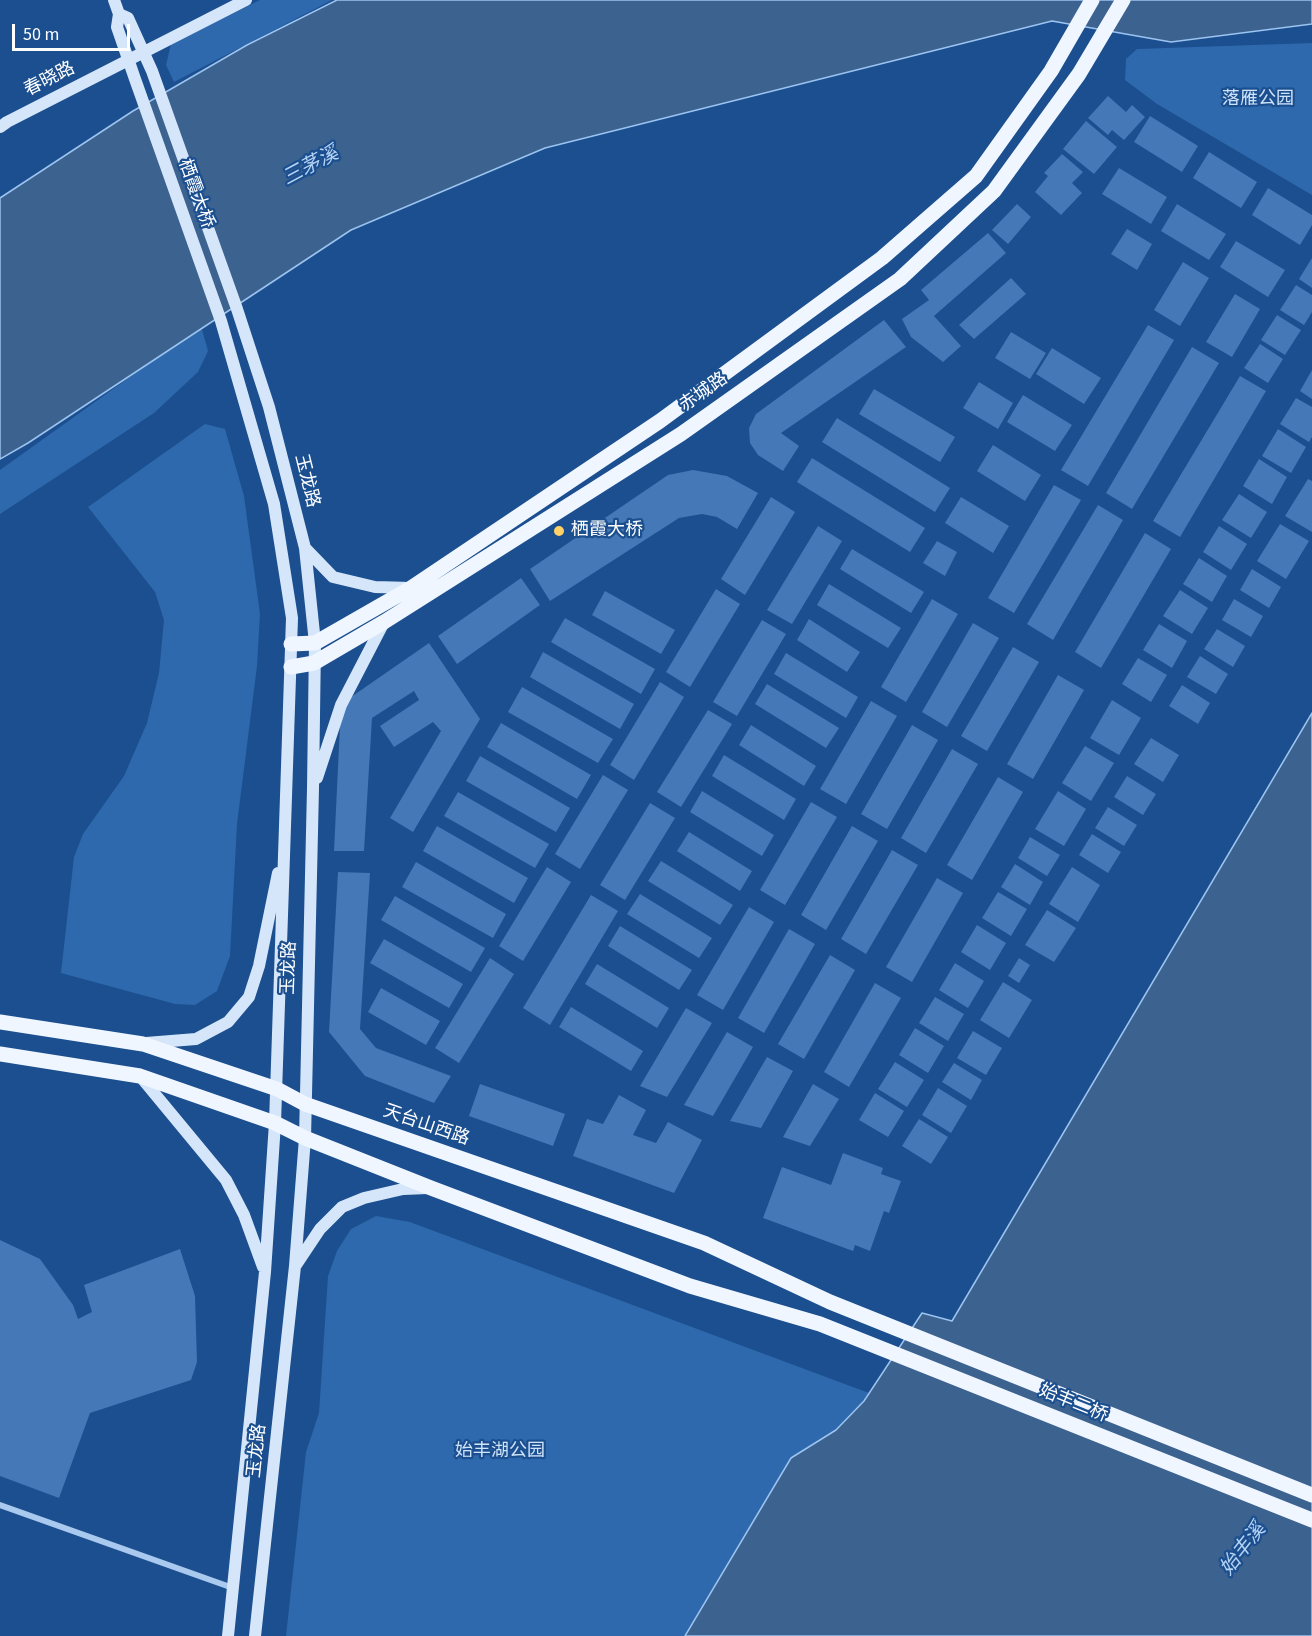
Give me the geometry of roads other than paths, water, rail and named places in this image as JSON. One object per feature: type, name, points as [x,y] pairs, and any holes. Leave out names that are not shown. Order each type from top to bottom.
[{"type":"main road","points":[[114,0],[119,14]]},
{"type":"main road","name":"春晓路","points":[[0,127],[246,0]]},
{"type":"main road","name":"赤城路","points":[[291,644],[315,643],[411,588],[660,421],[882,258],[976,176],[1051,71],[1092,0]]},
{"type":"main road","name":"赤城路","points":[[291,667],[315,663],[384,622],[681,434],[900,279],[994,191],[1079,74],[1123,0]]},
{"type":"main road","name":"栖霞大桥","points":[[221,321],[117,27],[119,14],[128,18],[152,71],[237,309]]},
{"type":"main road","name":"玉龙路","points":[[237,309],[269,407],[304,548],[315,643],[314,788],[305,1138],[295,1266],[255,1636]]},
{"type":"main road","name":"玉龙路","points":[[221,321],[273,504],[292,618],[275,1123],[264,1272],[228,1636]]},
{"type":"main road","points":[[304,548],[333,576],[375,587],[411,588]]},
{"type":"main road","points":[[314,788],[341,705],[384,622]]},
{"type":"main road","points":[[143,1044],[196,1039],[228,1022],[249,997],[259,966],[285,840]]},
{"type":"main road","name":"天台山西路","points":[[0,1022],[143,1044],[277,1089],[305,1104],[704,1244],[830,1302]]},
{"type":"main road","points":[[0,1054],[140,1076],[275,1123],[305,1138],[431,1188]]},
{"type":"main road","points":[[140,1076],[226,1180],[244,1215],[264,1272]]},
{"type":"main road","points":[[295,1266],[320,1229],[342,1207],[364,1198],[403,1189],[431,1188]]},
{"type":"main road","name":"始丰二桥","points":[[431,1188],[690,1286],[820,1324],[1312,1520]]},
{"type":"main road","name":"始丰二桥","points":[[830,1302],[1312,1495]]},
{"type":"street","points":[[0,1505],[234,1588]]},
{"type":"water","name":"三茅溪","points":[[337,0],[1312,0],[1312,24],[1171,42],[1052,21],[545,148],[351,230],[28,443],[0,459],[0,198],[133,111],[247,45]]},
{"type":"water","name":"始丰溪","points":[[1312,713],[1312,1636],[685,1636],[791,1458],[836,1430],[864,1401],[922,1313],[952,1321]]},
{"type":"place","name":"栖霞大桥","points":[[559,531]]},
{"type":"park label","name":"落雁公园","points":[[1258,100]]},
{"type":"park label","name":"始丰湖公园","points":[[500,1452]]}]
